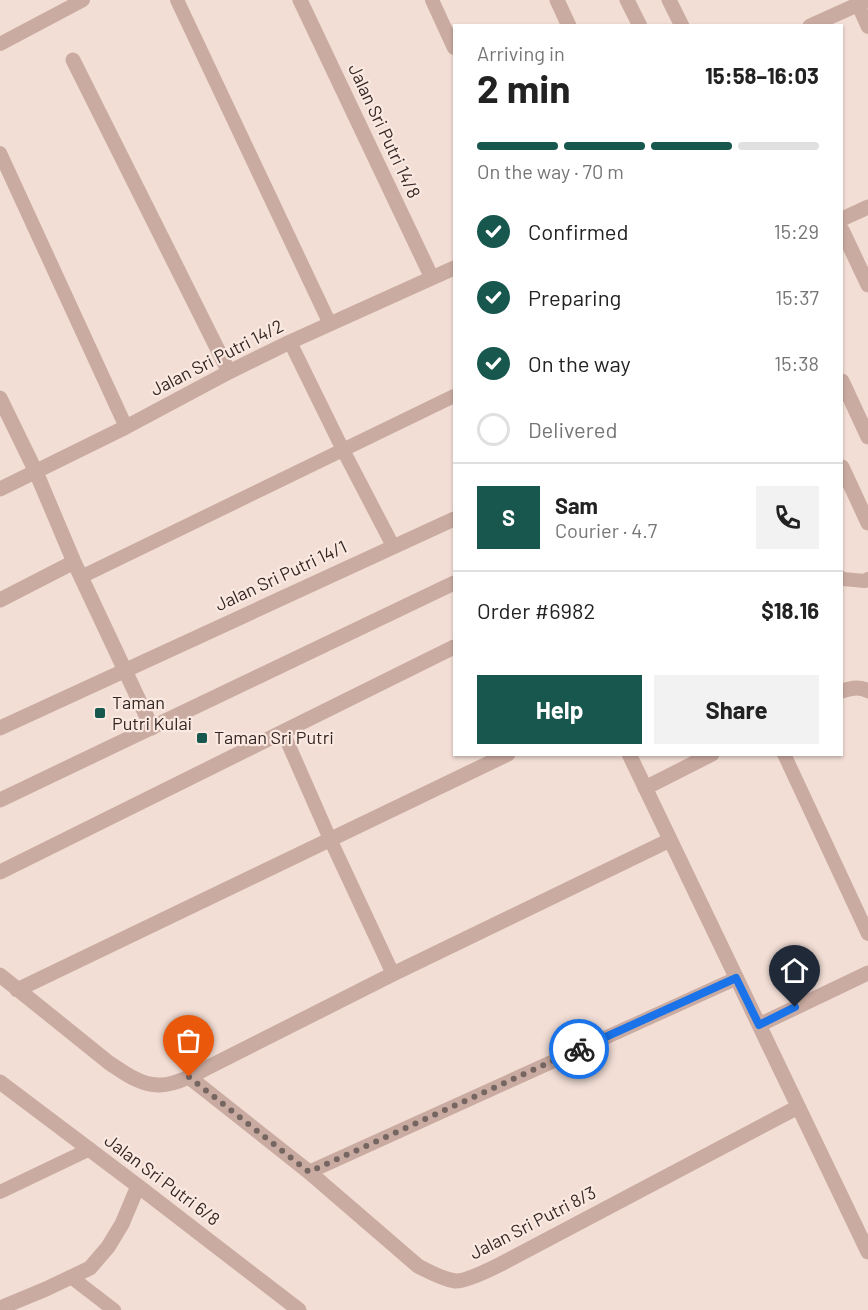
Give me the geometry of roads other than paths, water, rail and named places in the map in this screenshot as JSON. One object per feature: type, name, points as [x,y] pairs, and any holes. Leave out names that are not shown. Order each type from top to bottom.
[{"type":"street","name":"Jalan Sri Putri 14/8","points":[[300,0],[432,278]]},
{"type":"street","points":[[556,0],[569,24]]},
{"type":"street","points":[[627,0],[639,24]]},
{"type":"street","points":[[669,0],[681,24]]},
{"type":"street","points":[[815,24],[863,3]]},
{"type":"street","points":[[73,60],[229,372]]},
{"type":"street","points":[[843,219],[868,207]]},
{"type":"street","points":[[843,232],[868,285]]},
{"type":"street","name":"Jalan Sri Putri 14/2","points":[[0,489],[290,342],[453,268]]},
{"type":"street","points":[[0,398],[152,728]]},
{"type":"street","points":[[845,398],[868,436]]},
{"type":"street","points":[[843,469],[868,523]]},
{"type":"street","name":"Jalan Sri Putri 14/1","points":[[0,728],[453,519]]},
{"type":"street","points":[[0,600],[74,562]]},
{"type":"street","points":[[0,800],[453,583]]},
{"type":"street","points":[[0,872],[453,647]]},
{"type":"street","points":[[843,691],[864,688],[868,691]]},
{"type":"street","points":[[17,990],[504,756]]},
{"type":"street","points":[[630,756],[868,1252]]},
{"type":"street","points":[[645,788],[708,756]]},
{"type":"street","points":[[0,975],[122,1072],[142,1082],[160,1085],[176,1082],[670,840]]},
{"type":"street","points":[[759,1025],[868,973]]},
{"type":"street","name":"Jalan Sri Putri 8/3","points":[[189,1077],[309,1172],[418,1266],[457,1282],[501,1264],[798,1107]]},
{"type":"street","name":"Jalan Sri Putri 6/8","points":[[0,1082],[299,1310]]},
{"type":"street","points":[[1,1309],[90,1268],[108,1247],[122,1224],[138,1186]]},
{"type":"lane","points":[[0,44],[83,0]]},
{"type":"lane","points":[[177,0],[330,324]]},
{"type":"lane","points":[[432,0],[453,46]]},
{"type":"lane","points":[[863,3],[868,27]]},
{"type":"lane","points":[[0,153],[126,427]]},
{"type":"lane","points":[[290,342],[393,546]]},
{"type":"lane","points":[[81,577],[453,396]]},
{"type":"lane","points":[[843,579],[865,581],[868,579]]},
{"type":"lane","points":[[283,732],[393,974]]},
{"type":"lane","points":[[785,756],[868,934]]},
{"type":"lane","points":[[309,1172],[736,978]]},
{"type":"lane","points":[[0,1192],[90,1149]]},
{"type":"lane","points":[[71,1277],[114,1310]]},
{"type":"place","name":"Taman Putri Kulai","points":[[100,713]]},
{"type":"place","name":"Taman Sri Putri","points":[[202,738]]}]
